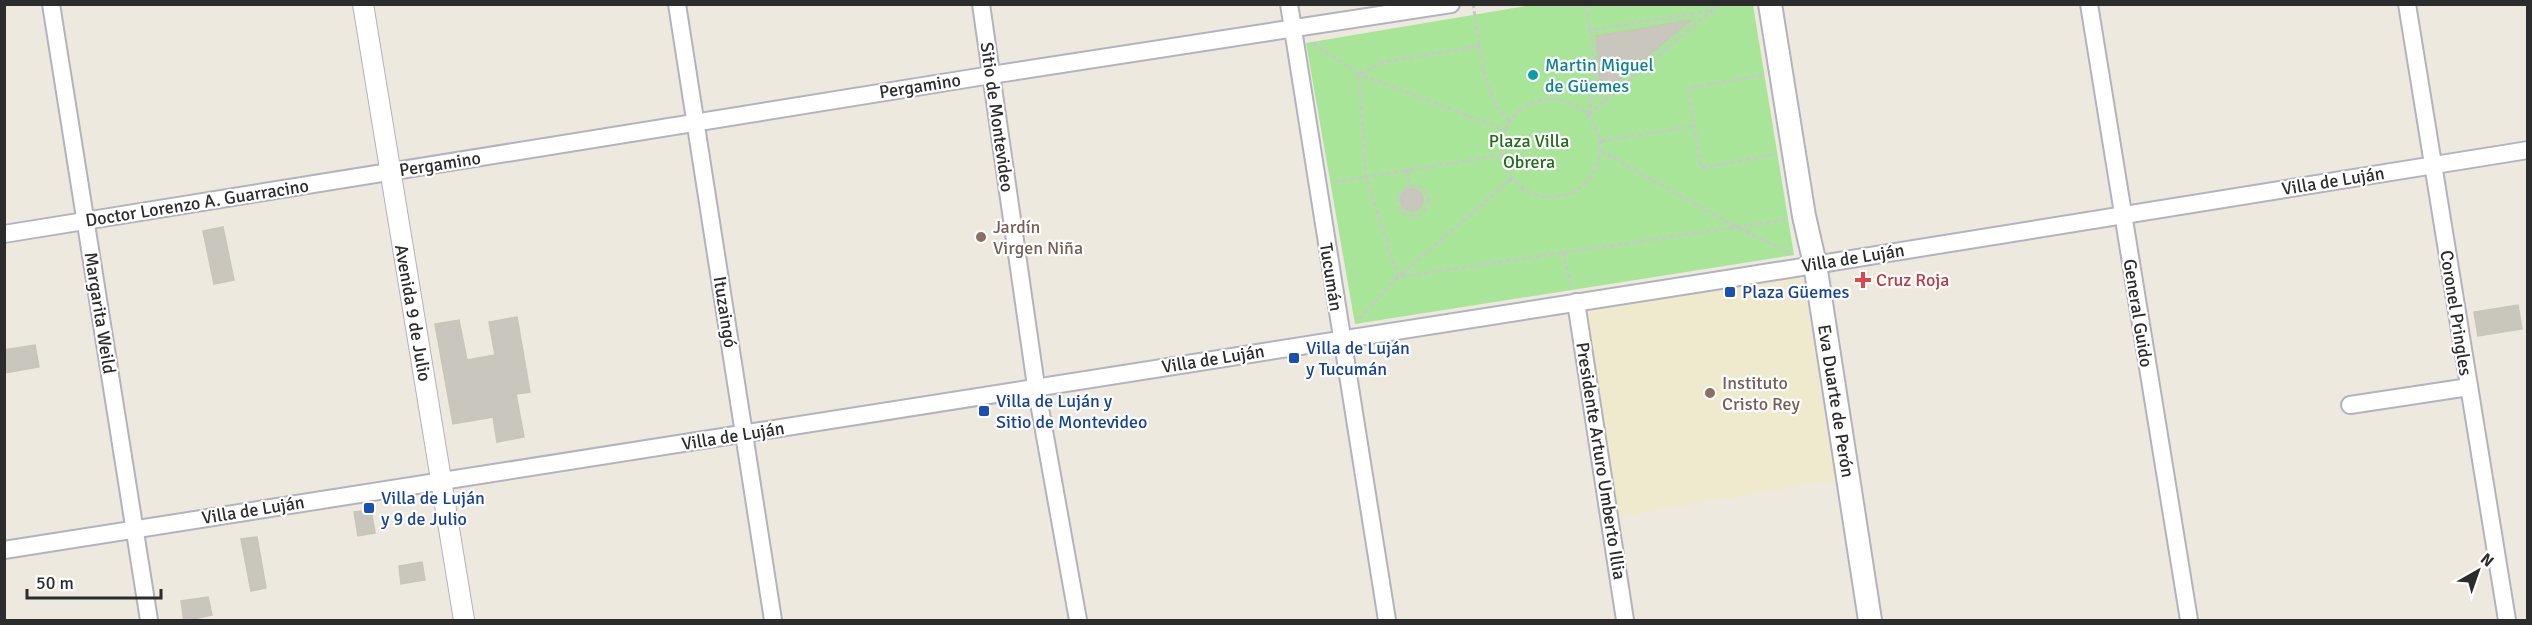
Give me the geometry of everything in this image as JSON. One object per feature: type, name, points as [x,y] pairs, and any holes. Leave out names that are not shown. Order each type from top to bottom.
[{"type":"main road","name":"Eva Duarte de Perón","points":[[1770,4],[1804,216],[1815,264],[1870,621]]},
{"type":"street","name":"Margarita Weild","points":[[51,4],[149,621]]},
{"type":"street","name":"Avenida 9 de Julio","points":[[363,4],[464,621]]},
{"type":"street","name":"Ituzaingó","points":[[677,4],[773,621]]},
{"type":"street","name":"Sitio de Montevideo","points":[[981,4],[1036,386],[1078,621]]},
{"type":"street","name":"Tucumán","points":[[1289,4],[1387,621]]},
{"type":"street","name":"Pergamino","points":[[389,172],[1451,4]]},
{"type":"street","name":"General Guido","points":[[2089,4],[2121,214],[2189,621]]},
{"type":"street","name":"Coronel Pringles","points":[[2407,4],[2506,621]]},
{"type":"street","name":"Villa de Luján","points":[[4,550],[2528,150]]},
{"type":"street","name":"Doctor Lorenzo A. Guarracino","points":[[4,234],[389,172]]},
{"type":"street","name":"Presidente Arturo Umberto Illia","points":[[1576,302],[1625,621]]},
{"type":"street","points":[[2350,405],[2469,387]]},
{"type":"path","points":[[1473,4],[1489,92],[1498,109],[1509,120]]},
{"type":"path","points":[[1586,4],[1596,79],[1588,115]]},
{"type":"path","points":[[1588,115],[1720,4]]},
{"type":"path","points":[[1590,30],[1714,10]]},
{"type":"path","points":[[1292,29],[1359,74],[1505,130]]},
{"type":"path","points":[[1359,74],[1383,62],[1480,46]]},
{"type":"path","points":[[1780,72],[1688,88],[1701,168],[1794,151]]},
{"type":"path","points":[[1359,74],[1366,177],[1398,277]]},
{"type":"path","points":[[1547,99],[1562,100],[1576,105],[1588,115],[1594,123],[1601,151],[1598,166],[1590,179],[1579,189],[1566,196],[1551,198],[1522,189],[1512,178],[1502,155],[1505,130],[1509,120],[1533,102],[1547,99]]},
{"type":"path","points":[[1600,141],[1694,126]]},
{"type":"path","points":[[1601,151],[1738,228],[1815,264]]},
{"type":"path","points":[[1317,184],[1502,155]]},
{"type":"path","points":[[1407,170],[1409,186]]},
{"type":"path","points":[[1341,339],[1398,277],[1512,178]]},
{"type":"path","points":[[1409,186],[1419,187],[1426,194],[1426,209],[1419,216],[1408,216],[1398,206],[1400,192],[1409,186]]},
{"type":"path","points":[[1398,277],[1738,228],[1804,216]]},
{"type":"path","points":[[1563,252],[1576,302]]},
{"type":"shaded area","name":"Instituto Cristo Rey","points":[[1802,272],[1836,480],[1616,517],[1585,307]]},
{"type":"green space","name":"Plaza Villa Obrera","points":[[1532,5],[1753,5],[1794,255],[1355,324],[1306,43]]},
{"type":"building","points":[[1691,20],[1601,95],[1596,36]]},
{"type":"building","points":[[1412,189],[1420,192],[1423,200],[1420,208],[1412,211],[1404,208],[1401,200],[1404,192]]},
{"type":"building","points":[[223,227],[234,280],[214,284],[203,231]]},
{"type":"building","points":[[2518,305],[2522,329],[2478,336],[2474,312]]},
{"type":"building","points":[[517,317],[530,392],[516,394],[524,437],[497,442],[493,417],[453,424],[435,324],[459,320],[467,360],[495,355],[489,322]]},
{"type":"building","points":[[35,345],[39,367],[4,373],[4,350]]},
{"type":"building","points":[[371,510],[375,533],[358,536],[354,512]]},
{"type":"building","points":[[257,537],[266,588],[251,591],[241,539]]},
{"type":"building","points":[[422,562],[425,580],[401,584],[399,566]]},
{"type":"building","points":[[208,597],[212,615],[184,621],[181,601]]},
{"type":"place","name":"Martin Miguel de Güemes","points":[[1533,75]]},
{"type":"place","name":"Jardín Virgen Niña","points":[[981,237]]},
{"type":"place","name":"Cruz Roja","points":[[1863,280]]},
{"type":"place","name":"Plaza Güemes","points":[[1730,292]]},
{"type":"place","name":"Villa de Luján y Tucumán","points":[[1294,358]]},
{"type":"place","name":"Instituto Cristo Rey","points":[[1710,393]]},
{"type":"place","name":"Villa de Luján y Sitio de Montevideo","points":[[984,411]]},
{"type":"place","name":"Villa de Luján y 9 de Julio","points":[[369,508]]}]
